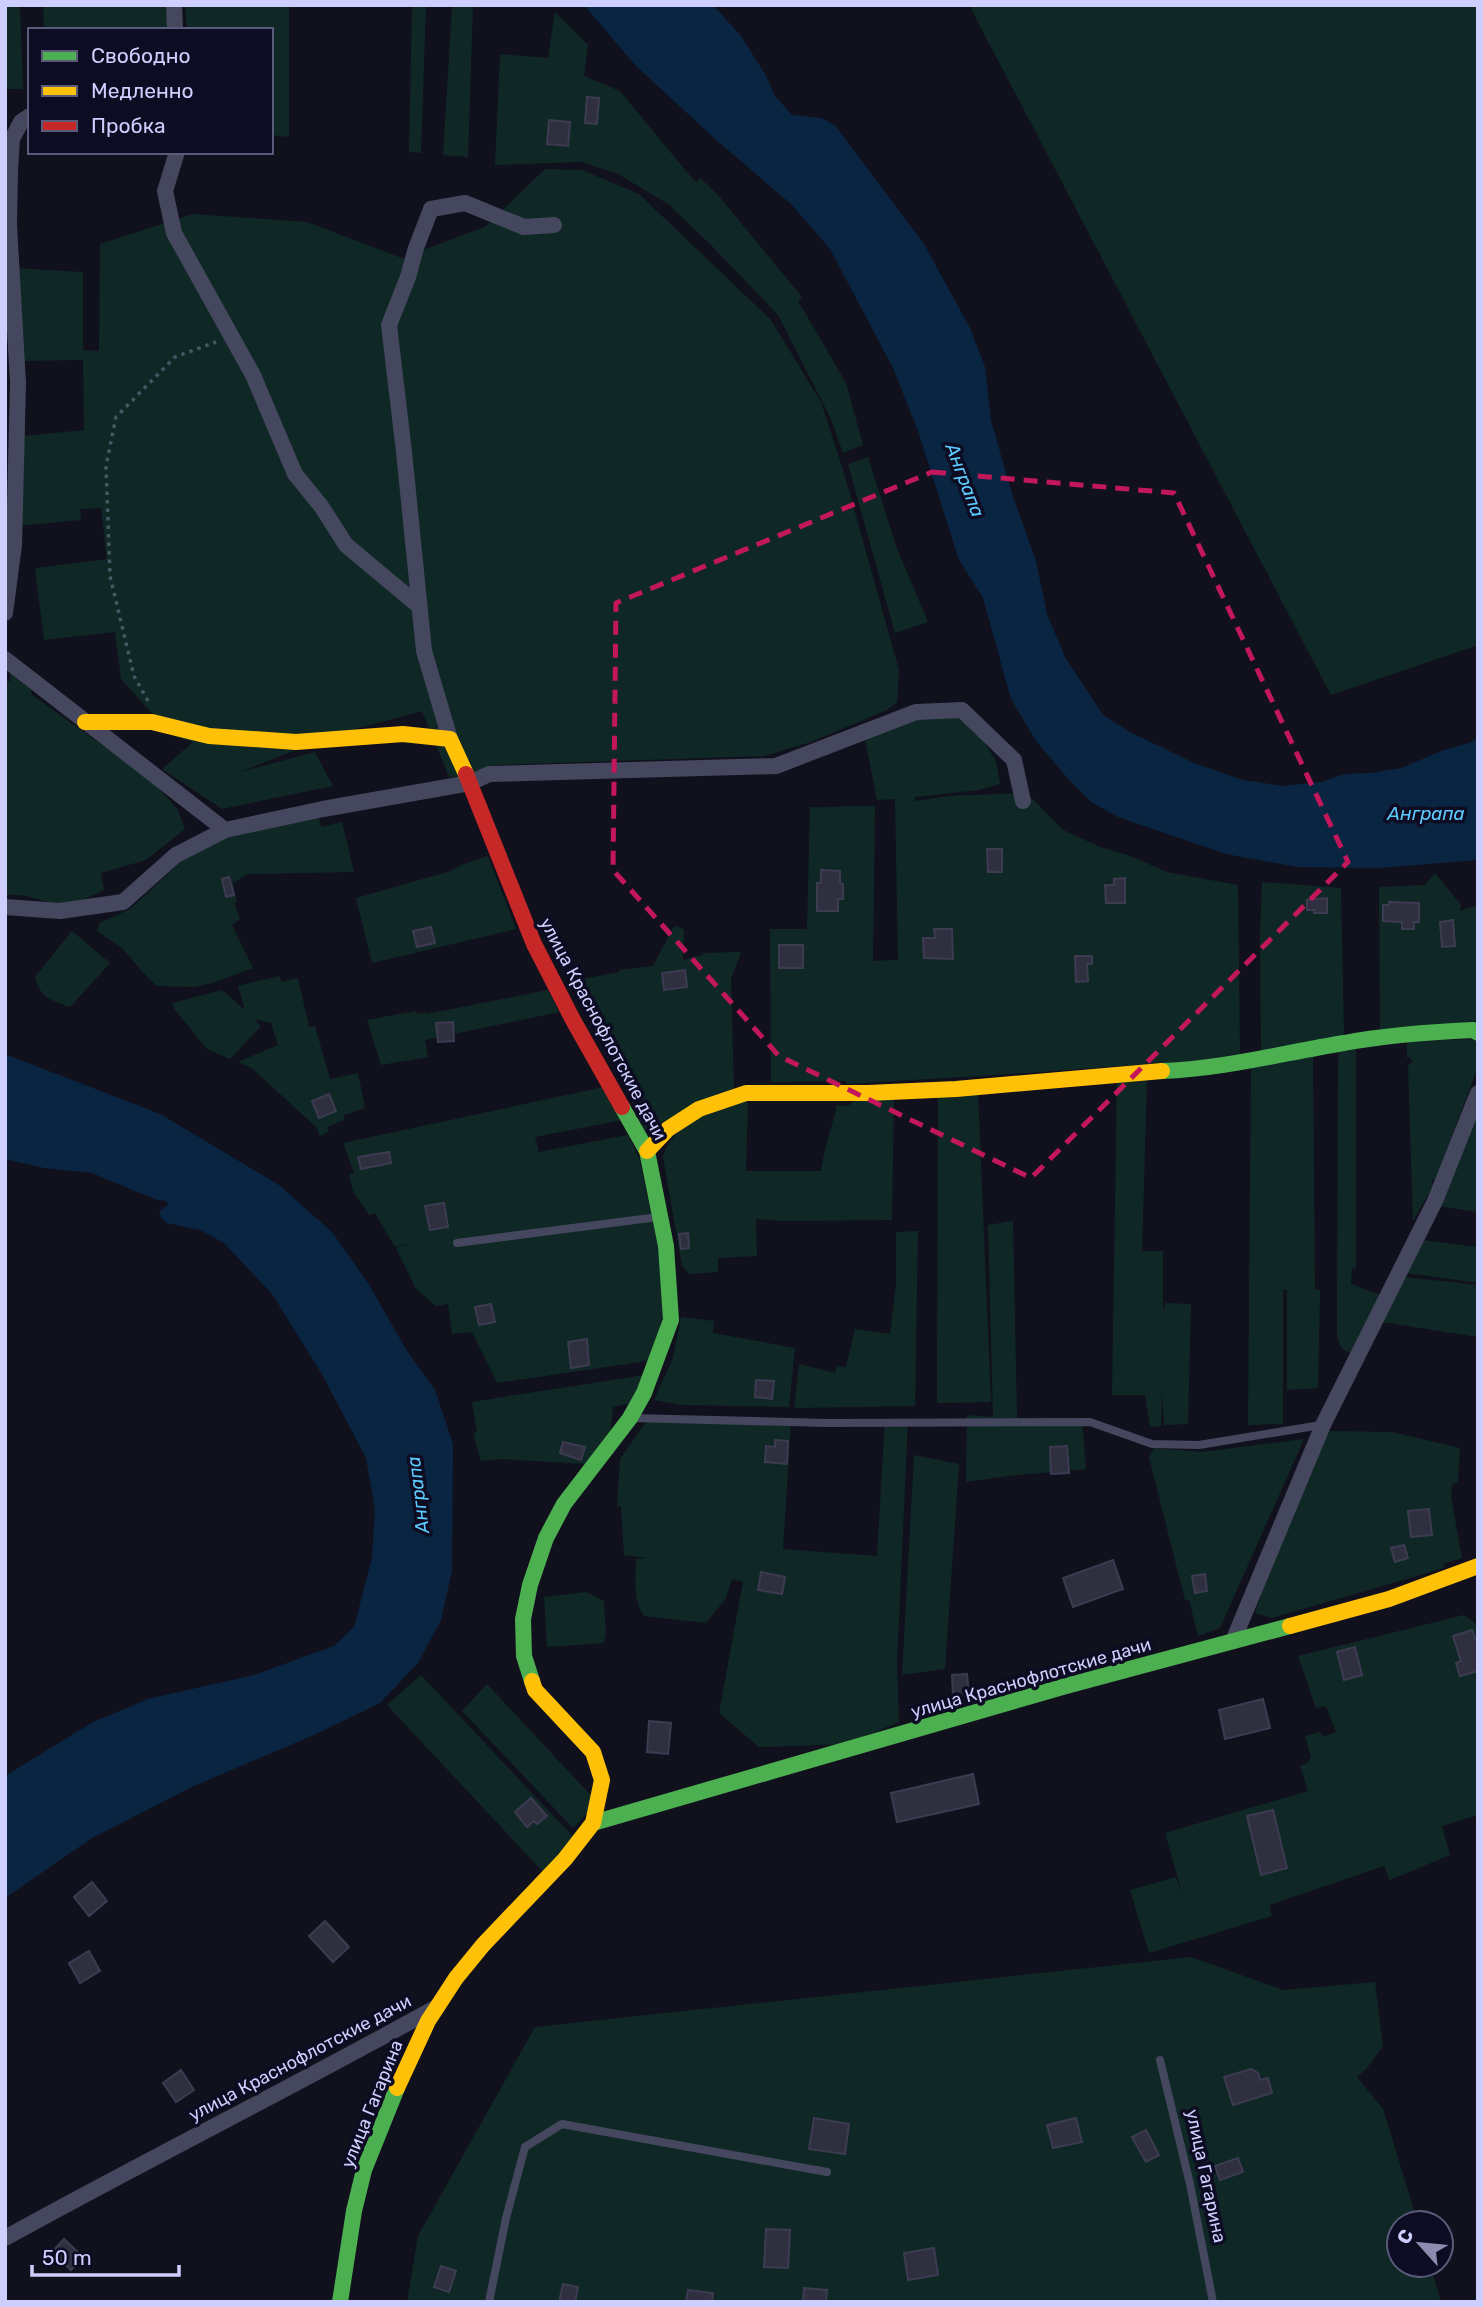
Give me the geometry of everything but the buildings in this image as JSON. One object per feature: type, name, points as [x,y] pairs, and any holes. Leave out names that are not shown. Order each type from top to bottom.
[{"type":"street","points":[[174,5],[175,28]]},
{"type":"street","points":[[5,613],[14,545],[18,383],[9,225],[10,170],[12,139],[21,122],[28,117]]},
{"type":"street","points":[[176,154],[165,191],[174,233],[253,375],[295,474],[321,506],[346,545],[419,606]]},
{"type":"street","points":[[85,722],[152,722],[209,736],[296,742],[403,734],[450,739],[424,651],[389,325],[431,209],[465,203],[524,227],[554,225]]},
{"type":"street","points":[[5,659],[225,830]]},
{"type":"street","points":[[5,907],[60,911],[123,902],[176,855],[225,830],[323,809],[470,783],[489,774],[776,766],[916,712],[962,710],[1014,760],[1023,801]]},
{"type":"street","name":"улица Краснофлотские дачи","points":[[5,2238],[192,2136],[314,2076],[436,2008],[476,1953],[565,1859],[593,1822],[601,1780],[593,1752],[535,1690],[524,1656],[523,1619],[530,1585],[545,1538],[564,1504],[630,1418],[644,1393],[671,1320],[670,1282],[647,1151],[573,1020],[534,944],[450,739]]},
{"type":"street","points":[[647,1151],[668,1129],[699,1109],[746,1093],[868,1093],[1131,1072],[1198,1070],[1347,1042],[1434,1032],[1478,1032]]},
{"type":"street","points":[[1233,1641],[1323,1425],[1435,1201],[1478,1093]]},
{"type":"street","name":"улица Краснофлотские дачи","points":[[593,1822],[1066,1686],[1389,1599],[1478,1566]]},
{"type":"street","name":"улица Гагарина","points":[[340,2302],[352,2223],[364,2170],[405,2064],[436,2008]]},
{"type":"lane","points":[[457,1243],[660,1217]]},
{"type":"lane","points":[[630,1418],[827,1423],[1090,1423],[1152,1444],[1199,1445],[1323,1425]]},
{"type":"lane","name":"улица Гагарина","points":[[1160,2060],[1190,2184],[1213,2302]]},
{"type":"lane","points":[[489,2302],[506,2218],[526,2147],[562,2124],[827,2172]]},
{"type":"path","points":[[161,724],[134,676],[110,576],[106,466],[116,417],[175,357],[231,337]]},
{"type":"highlighted area","points":[[932,472],[1174,493],[1348,862],[1031,1178],[779,1056],[613,870],[616,603]]},
{"type":"green space","points":[[5,5],[20,5],[23,89],[5,89]]},
{"type":"green space","points":[[43,5],[174,5],[175,28],[44,28]]},
{"type":"green space","points":[[185,5],[289,5],[289,137],[273,135],[273,28],[187,28]]},
{"type":"green space","points":[[412,5],[426,5],[421,153],[409,152]]},
{"type":"green space","points":[[442,5],[473,5],[468,157],[443,155],[452,7]]},
{"type":"green space","points":[[969,5],[1478,5],[1478,645],[1331,695]]},
{"type":"green space","points":[[555,12],[588,45],[584,76],[620,91],[691,177],[697,183],[700,178],[718,195],[802,297],[798,301],[846,383],[863,445],[843,453],[831,419],[778,315],[668,204],[618,174],[582,162],[495,165],[500,54],[548,58]]},
{"type":"green space","points":[[545,169],[582,170],[639,194],[771,320],[821,402],[844,473],[899,670],[897,702],[887,710],[811,742],[764,756],[494,765],[475,776],[449,777],[422,711],[333,735],[240,772],[315,752],[333,786],[222,809],[162,769],[193,742],[173,736],[121,679],[115,632],[44,640],[35,568],[107,559],[101,508],[80,509],[81,520],[17,526],[14,437],[84,430],[83,360],[14,361],[12,268],[83,272],[83,350],[99,351],[100,244],[193,214],[307,222],[402,258],[485,227]]},
{"type":"green space","points":[[868,457],[896,546],[928,622],[895,633],[848,464]]},
{"type":"green space","points":[[10,667],[30,686],[32,695],[151,780],[178,810],[185,829],[146,860],[101,873],[104,890],[67,904],[21,895],[5,895],[5,682],[10,681]]},
{"type":"green space","points":[[939,706],[973,724],[996,761],[1000,784],[979,790],[915,797],[915,801],[949,796],[1020,793],[1020,797],[1033,799],[1063,830],[1100,847],[1128,855],[1167,872],[1238,885],[1240,1057],[847,1084],[845,1081],[771,1082],[770,929],[807,929],[810,807],[875,806],[873,961],[898,960],[895,799],[877,800],[862,724],[909,710]]},
{"type":"green space","points":[[318,813],[321,827],[342,822],[354,872],[248,874],[233,883],[237,902],[234,903],[240,919],[232,925],[253,968],[213,983],[193,987],[157,986],[122,948],[97,931],[100,923],[130,909],[206,839]]},
{"type":"green space","points":[[488,856],[516,929],[372,963],[356,898],[451,871]]},
{"type":"green space","points":[[1435,873],[1461,905],[1460,911],[1478,905],[1478,1024],[1380,1034],[1379,887],[1425,885]]},
{"type":"green space","points":[[1262,882],[1341,888],[1344,1037],[1261,1051]]},
{"type":"green space","points":[[677,926],[684,930],[683,960],[703,955],[702,953],[741,952],[731,979],[734,1088],[645,1131],[577,980],[619,970],[653,966],[673,928]]},
{"type":"green space","points":[[72,931],[110,963],[70,1007],[43,994],[35,977]]},
{"type":"green space","points":[[279,976],[282,982],[298,978],[309,1027],[315,1026],[330,1079],[358,1073],[365,1108],[344,1115],[344,1120],[327,1127],[329,1132],[320,1136],[317,1128],[253,1069],[238,1062],[278,1045],[271,1023],[254,1019],[261,1026],[230,1059],[207,1049],[172,1003],[222,990],[245,1010],[238,986]]},
{"type":"green space","points":[[548,990],[559,1012],[425,1040],[428,1057],[381,1065],[367,1020],[416,1011],[417,1014],[427,1014]]},
{"type":"green space","points":[[1478,1039],[1478,1067],[1436,1178],[1431,1181],[1433,1186],[1413,1221],[1408,1065],[1413,1062],[1410,1057],[1407,1058],[1407,1041]]},
{"type":"green space","points":[[1356,1048],[1356,1268],[1352,1269],[1351,1284],[1380,1295],[1350,1353],[1341,1347],[1337,1333],[1338,1066],[1339,1050]]},
{"type":"green space","points":[[1313,1056],[1315,1289],[1320,1290],[1318,1388],[1287,1390],[1287,1290],[1283,1289],[1283,1424],[1248,1425],[1251,1065]]},
{"type":"green space","points":[[1117,1078],[1147,1079],[1142,1251],[1163,1251],[1163,1313],[1165,1303],[1191,1304],[1188,1424],[1164,1425],[1162,1393],[1161,1426],[1150,1427],[1145,1395],[1112,1395]]},
{"type":"green space","points":[[604,1087],[622,1120],[535,1137],[539,1152],[628,1135],[639,1158],[668,1290],[653,1360],[497,1383],[472,1332],[452,1334],[448,1304],[436,1306],[416,1289],[396,1248],[414,1242],[395,1247],[375,1213],[369,1215],[353,1191],[349,1174],[354,1173],[343,1143]]},
{"type":"green space","points":[[978,1093],[991,1402],[937,1403],[938,1096]]},
{"type":"green space","points":[[748,1099],[746,1171],[821,1171],[837,1105],[848,1106],[855,1100],[894,1099],[892,1220],[756,1219],[757,1256],[718,1258],[718,1272],[690,1274],[682,1266],[663,1157],[676,1134],[686,1126],[710,1113]]},
{"type":"green space","points":[[1478,1112],[1478,1212],[1438,1206]]},
{"type":"green space","points":[[1013,1221],[1017,1418],[1082,1419],[1086,1469],[966,1482],[967,1415],[993,1417],[988,1225]]},
{"type":"green space","points":[[918,1231],[915,1406],[794,1408],[799,1364],[835,1373],[837,1366],[846,1367],[855,1329],[890,1334],[896,1285],[896,1232]]},
{"type":"green space","points":[[1422,1240],[1478,1247],[1478,1283],[1406,1273]]},
{"type":"green space","points":[[1405,1277],[1478,1285],[1478,1337],[1382,1322]]},
{"type":"green space","points":[[681,1317],[714,1321],[713,1333],[795,1348],[789,1407],[681,1405],[654,1400],[673,1358]]},
{"type":"green space","points":[[651,1374],[635,1402],[613,1407],[611,1429],[586,1464],[501,1459],[481,1461],[473,1433],[477,1432],[472,1402]]},
{"type":"green space","points":[[649,1418],[791,1423],[783,1549],[877,1556],[885,1419],[908,1419],[897,1663],[899,1722],[847,1744],[759,1747],[719,1713],[743,1582],[732,1579],[726,1598],[706,1623],[644,1616],[636,1596],[636,1559],[647,1558],[624,1555],[621,1506],[617,1506],[620,1459]]},
{"type":"green space","points":[[1328,1431],[1392,1432],[1460,1448],[1458,1482],[1452,1484],[1451,1497],[1462,1558],[1443,1564],[1444,1568],[1272,1618],[1255,1613],[1268,1572]]},
{"type":"green space","points":[[1304,1439],[1220,1628],[1198,1636],[1189,1600],[1185,1600],[1149,1457],[1154,1448],[1202,1452]]},
{"type":"green space","points":[[914,1455],[959,1464],[945,1669],[902,1675]]},
{"type":"green space","points":[[586,1592],[604,1601],[604,1643],[547,1647],[544,1597]]},
{"type":"green space","points":[[1464,1615],[1478,1626],[1478,1815],[1442,1826],[1450,1855],[1390,1880],[1384,1866],[1269,1905],[1272,1916],[1149,1953],[1130,1890],[1176,1877],[1183,1896],[1165,1833],[1308,1791],[1300,1766],[1308,1763],[1311,1757],[1305,1736],[1320,1732],[1323,1737],[1336,1732],[1326,1706],[1316,1708],[1298,1656]]},
{"type":"green space","points":[[421,1675],[576,1840],[544,1873],[387,1705]]},
{"type":"green space","points":[[487,1684],[597,1802],[573,1828],[462,1711]]},
{"type":"green space","points":[[1191,1957],[1283,1990],[1375,1982],[1383,2046],[1357,2077],[1383,2109],[1414,2209],[1385,2209],[1385,2279],[1434,2279],[1441,2302],[407,2302],[418,2236],[535,2027]]},
{"type":"water","name":"Анграпа","points":[[584,5],[713,5],[741,36],[765,74],[775,96],[792,115],[821,118],[835,125],[924,244],[970,328],[985,367],[991,420],[1012,494],[1036,561],[1047,614],[1065,657],[1103,715],[1130,732],[1194,763],[1243,780],[1284,786],[1321,782],[1345,774],[1401,768],[1444,750],[1472,742],[1478,737],[1478,860],[1379,868],[1297,867],[1226,854],[1118,817],[1091,802],[1036,741],[1011,699],[983,598],[959,560],[918,431],[893,368],[830,249],[791,204],[635,65]]},
{"type":"water","name":"Анграпа","points":[[5,1054],[160,1114],[279,1185],[332,1232],[368,1283],[407,1351],[435,1390],[453,1444],[452,1571],[441,1620],[418,1663],[380,1703],[314,1735],[196,1785],[92,1838],[5,1898],[5,1776],[93,1722],[148,1699],[254,1675],[334,1646],[354,1627],[372,1558],[375,1510],[366,1458],[323,1376],[272,1294],[224,1243],[200,1230],[167,1223],[161,1218],[159,1211],[168,1205],[166,1201],[157,1200],[92,1173],[44,1168],[5,1159]]},
{"type":"traffic: fast","points":[[1162,1071],[1230,1064],[1392,1036],[1473,1030],[1478,1033]]},
{"type":"traffic: fast","points":[[532,1681],[524,1656],[523,1619],[530,1585],[546,1538],[564,1504],[630,1418],[644,1393],[671,1320],[666,1246],[647,1151],[622,1107]]},
{"type":"traffic: fast","points":[[593,1823],[1066,1686],[1290,1626]]},
{"type":"traffic: fast","points":[[340,2302],[354,2211],[364,2170],[397,2088]]},
{"type":"traffic: slow","points":[[85,722],[152,722],[209,736],[296,742],[403,734],[450,739],[466,774]]},
{"type":"traffic: slow","points":[[647,1151],[668,1129],[699,1109],[746,1093],[868,1093],[956,1089],[1162,1071]]},
{"type":"traffic: slow","points":[[1290,1626],[1389,1599],[1478,1566]]},
{"type":"traffic: slow","points":[[397,2088],[428,2021],[456,1978],[483,1945],[565,1859],[593,1823],[602,1780],[593,1752],[535,1690],[532,1681]]},
{"type":"traffic: jam","points":[[466,774],[534,944],[622,1107]]}]
